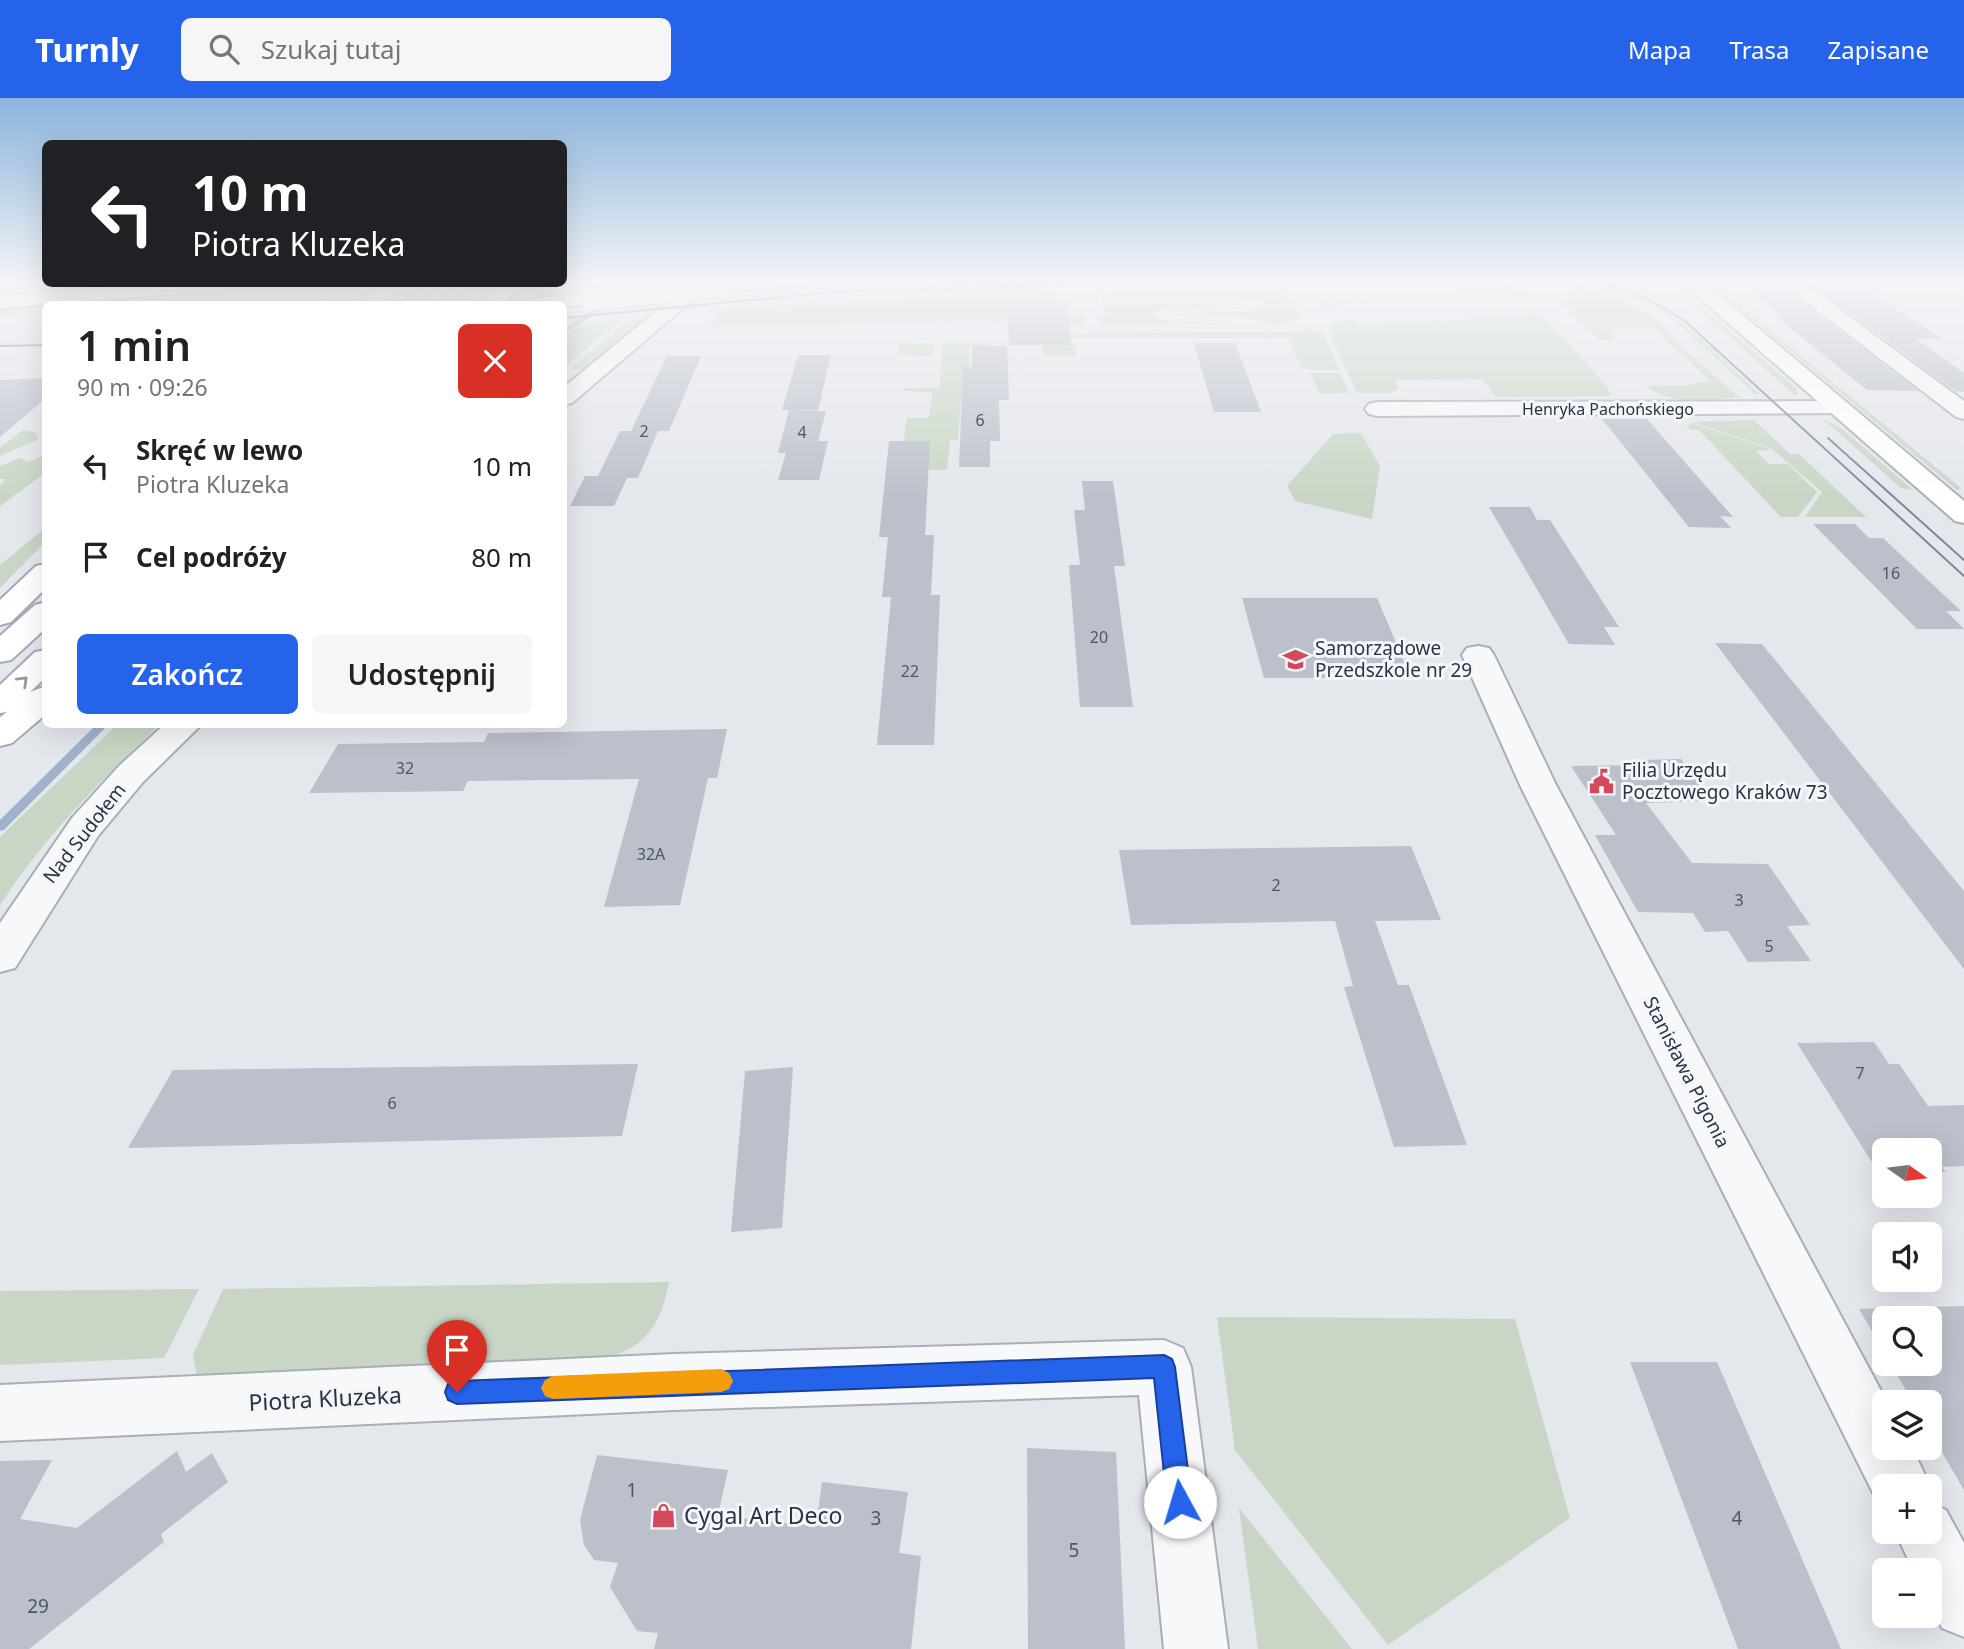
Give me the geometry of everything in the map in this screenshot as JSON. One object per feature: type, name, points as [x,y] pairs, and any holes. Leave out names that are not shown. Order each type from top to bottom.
[{"type":"street","points":[[567,396],[622,353]]},
{"type":"street","points":[[1775,353],[1964,515]]},
{"type":"street","points":[[1886,353],[1964,412]]},
{"type":"street","name":"Henryka Pachońskiego","points":[[1377,409],[1839,408]]},
{"type":"street","points":[[0,616],[42,576]]},
{"type":"street","points":[[0,653],[42,615]]},
{"type":"street","name":"Stanisława Pigonia","points":[[1478,655],[1538,785],[1896,1474]]},
{"type":"street","points":[[0,703],[42,663]]},
{"type":"street","points":[[0,735],[42,699]]},
{"type":"street","name":"Nad Sudołem","points":[[0,956],[85,827],[131,775],[182,728]]},
{"type":"street","name":"Piotra Kluzeka","points":[[0,1413],[674,1382],[1164,1367],[1196,1649]]},
{"type":"street","points":[[1932,1544],[1964,1606]]},
{"type":"green space","points":[[567,353],[581,353],[567,365]]},
{"type":"green space","points":[[589,353],[604,353],[584,370],[570,369]]},
{"type":"green space","points":[[897,353],[933,353],[933,356]]},
{"type":"green space","points":[[942,353],[970,353],[969,398],[961,399],[958,440],[950,440],[947,470],[900,470],[907,418],[929,418],[933,392],[904,391],[904,388],[939,388]]},
{"type":"green space","points":[[1043,353],[1076,353],[1076,357],[1043,356]]},
{"type":"green space","points":[[1295,353],[1332,353],[1339,370],[1302,369]]},
{"type":"green space","points":[[1339,353],[1578,353],[1608,388],[1611,396],[1496,397],[1482,379],[1394,380],[1398,388],[1391,393],[1357,393]]},
{"type":"green space","points":[[1680,353],[1689,353],[1740,398],[1679,399],[1656,393],[1647,386],[1694,385],[1693,383],[1712,382]]},
{"type":"green space","points":[[1710,353],[1717,353],[1761,395],[1755,394]]},
{"type":"green space","points":[[1748,353],[1756,353],[1797,389],[1797,397]]},
{"type":"green space","points":[[1793,353],[1798,353],[1961,488],[1957,490]]},
{"type":"green space","points":[[1310,373],[1340,373],[1349,393],[1320,394]]},
{"type":"green space","points":[[1823,419],[1841,428],[1913,490],[1901,488]]},
{"type":"green space","points":[[1754,420],[1790,454],[1799,454],[1866,517],[1805,517],[1822,492],[1771,448],[1692,422]]},
{"type":"green space","points":[[1691,423],[1768,448],[1770,450],[1756,451],[1769,464],[1788,464],[1817,492],[1798,517],[1781,517],[1699,430],[1686,429]]},
{"type":"green space","points":[[23,430],[35,432],[39,439],[0,456],[0,448]]},
{"type":"green space","points":[[1361,433],[1380,466],[1372,519],[1295,501],[1287,486],[1333,434]]},
{"type":"green space","points":[[42,456],[42,475],[0,506],[0,485],[6,479],[0,479],[0,466],[20,458],[28,462]]},
{"type":"green space","points":[[42,530],[42,545],[0,588],[0,565]]},
{"type":"green space","points":[[114,728],[156,728],[74,810],[0,905],[0,837]]},
{"type":"green space","points":[[669,1282],[662,1309],[650,1331],[632,1347],[606,1357],[197,1375],[193,1355],[223,1289]]},
{"type":"green space","points":[[199,1289],[164,1358],[0,1365],[0,1291]]},
{"type":"green space","points":[[1217,1317],[1515,1319],[1570,1518],[1388,1645],[1235,1450]]},
{"type":"green space","points":[[1239,1508],[1352,1649],[1258,1649]]},
{"type":"building","points":[[972,353],[1007,353],[1009,400],[999,400],[1000,441],[990,441],[990,467],[959,467],[963,367],[972,367]]},
{"type":"building","points":[[1197,353],[1239,353],[1261,412],[1214,412]]},
{"type":"building","points":[[1822,353],[1869,353],[1918,391],[1867,390]]},
{"type":"building","points":[[1904,353],[1936,353],[1964,373],[1964,392],[1955,391]]},
{"type":"building","points":[[798,355],[831,355],[818,410],[782,410]]},
{"type":"building","points":[[667,356],[701,356],[669,431],[658,431],[638,478],[627,478],[614,506],[570,506],[585,476],[598,476],[620,431],[631,431]]},
{"type":"building","points":[[42,378],[42,401],[0,437],[0,380]]},
{"type":"building","points":[[789,410],[826,411],[818,441],[828,441],[819,480],[778,480],[786,453],[778,453]]},
{"type":"building","points":[[1602,419],[1647,419],[1733,517],[1720,516],[1731,528],[1689,527]]},
{"type":"building","points":[[889,441],[930,441],[925,535],[934,535],[931,595],[940,595],[934,745],[877,745],[891,597],[882,597],[888,537],[879,537]]},
{"type":"building","points":[[1082,481],[1113,481],[1125,566],[1114,566],[1133,707],[1080,707],[1069,565],[1080,565],[1074,510],[1085,510]]},
{"type":"building","points":[[1489,507],[1530,507],[1537,520],[1550,520],[1619,627],[1604,627],[1615,645],[1569,644]]},
{"type":"building","points":[[1813,524],[1855,524],[1869,538],[1883,538],[1961,611],[1946,611],[1964,629],[1917,629]]},
{"type":"building","points":[[1242,598],[1377,598],[1411,678],[1264,678]]},
{"type":"building","points":[[1715,643],[1762,644],[1964,891],[1964,969]]},
{"type":"building","points":[[727,729],[717,778],[708,778],[680,905],[604,907],[639,779],[468,781],[463,791],[309,793],[338,744],[484,742],[488,733]]},
{"type":"building","points":[[1681,759],[1711,801],[1646,803],[1692,863],[1768,864],[1810,925],[1787,926],[1811,961],[1748,962],[1728,931],[1705,932],[1693,913],[1638,912],[1595,835],[1616,835],[1571,766],[1637,765],[1639,760]]},
{"type":"building","points":[[1411,846],[1441,920],[1375,921],[1398,985],[1409,985],[1467,1145],[1394,1147],[1344,987],[1353,986],[1335,921],[1131,925],[1119,850]]},
{"type":"building","points":[[1874,1042],[1889,1064],[1899,1064],[1928,1106],[1964,1105],[1964,1166],[1942,1167],[1942,1138],[1872,1138],[1872,1162],[1797,1043]]},
{"type":"building","points":[[638,1064],[622,1136],[128,1148],[173,1070]]},
{"type":"building","points":[[793,1067],[782,1228],[731,1232],[745,1071]]},
{"type":"building","points":[[1964,1306],[1964,1490],[1942,1452],[1942,1390],[1906,1390],[1898,1376],[1942,1376],[1942,1307]]},
{"type":"building","points":[[1859,1309],[1872,1309],[1872,1332]]},
{"type":"building","points":[[1630,1362],[1717,1362],[1841,1649],[1738,1649]]},
{"type":"building","points":[[1027,1448],[1116,1452],[1125,1649],[1028,1649]]},
{"type":"building","points":[[177,1451],[186,1472],[212,1453],[228,1482],[161,1534],[164,1542],[29,1649],[0,1649],[0,1461],[52,1460],[20,1519],[77,1528]]},
{"type":"building","points":[[597,1455],[728,1470],[718,1515],[765,1521],[816,1526],[822,1482],[908,1492],[899,1553],[921,1556],[911,1649],[654,1649],[658,1633],[637,1631],[610,1587],[618,1563],[594,1560],[584,1545],[580,1520]]},
{"type":"waterway","points":[[0,827],[100,728]]},
{"type":"tram line","points":[[1720,353],[1964,576]]},
{"type":"tram line","points":[[1828,438],[1964,560]]},
{"type":"slow traffic","points":[[553,1388],[721,1381]]},
{"type":"place","name":"Samorządowe Przedszkole nr 29","points":[[1295,659]]},
{"type":"place","name":"Filia Urzędu Pocztowego Kraków 73","points":[[1602,781]]},
{"type":"place","name":"Cygal Art Deco","points":[[664,1515]]},
{"type":"route","points":[[457,1392],[674,1382],[1164,1367],[1180,1502]]}]
